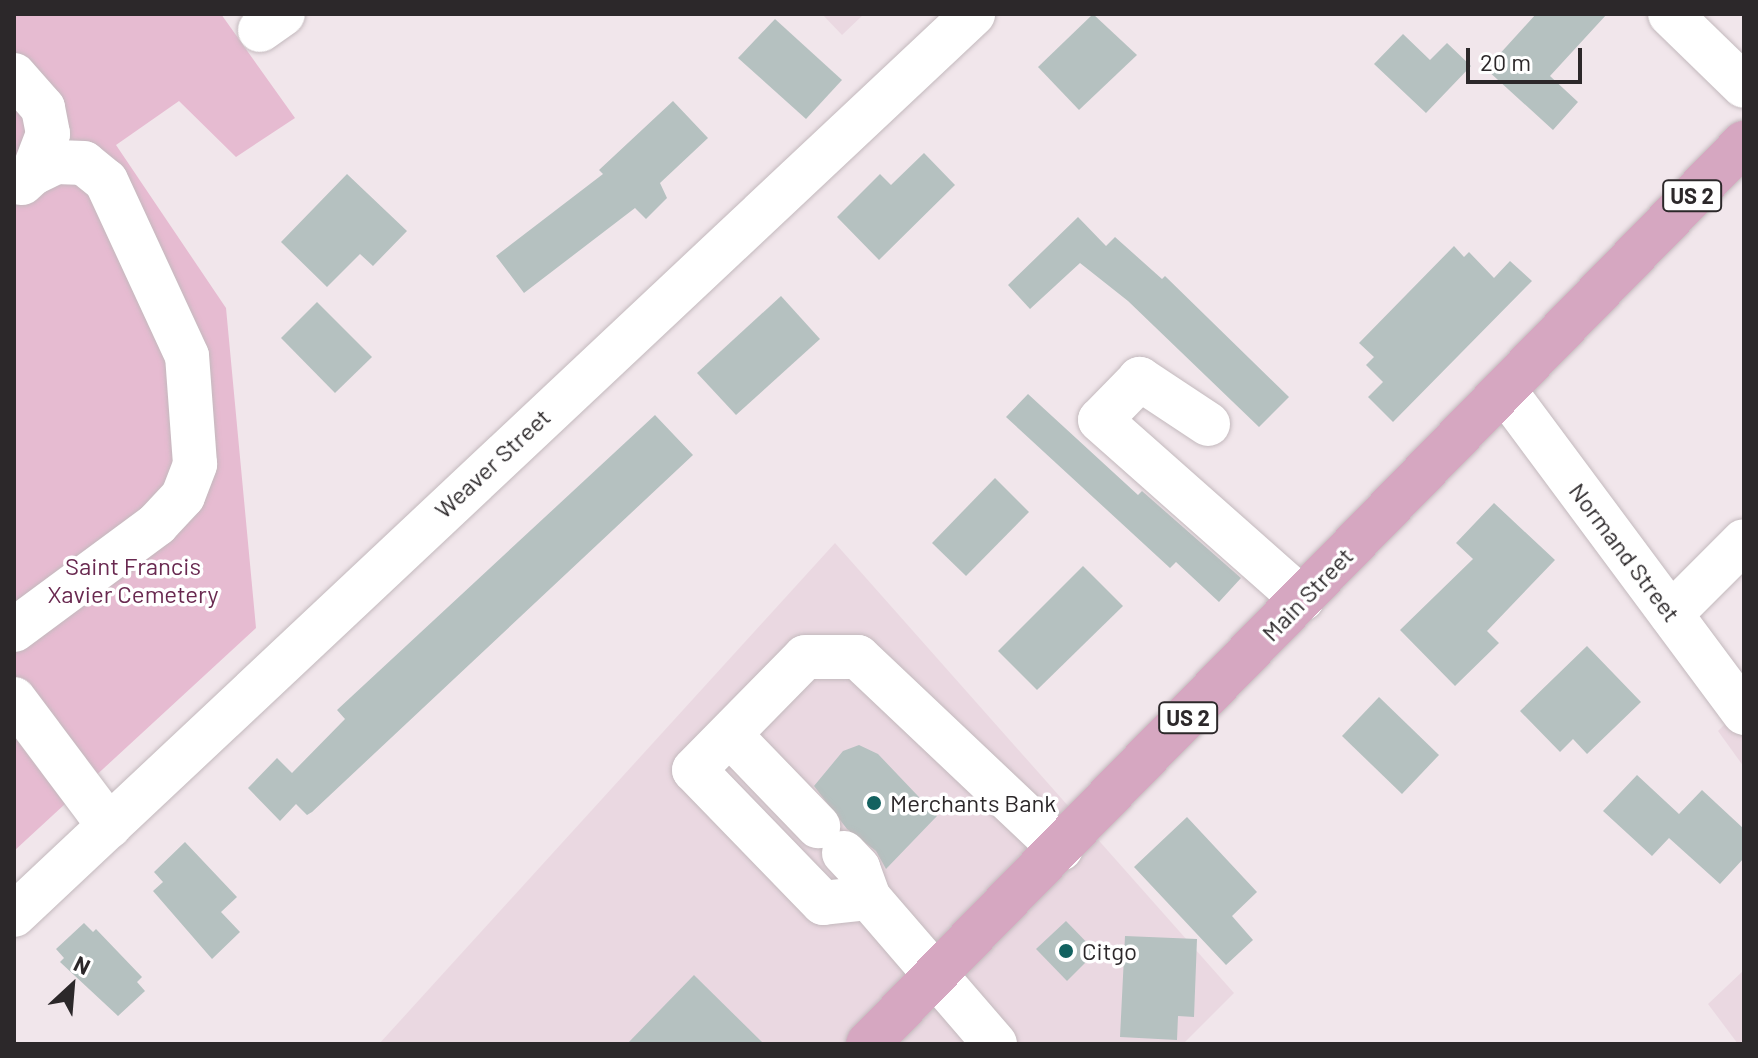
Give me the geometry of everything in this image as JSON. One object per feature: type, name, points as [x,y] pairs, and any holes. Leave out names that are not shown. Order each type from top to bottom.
[{"type":"main road","name":"Main Street","points":[[868,1044],[938,976],[1744,143]]},
{"type":"street","name":"Weaver Street","points":[[14,915],[973,14]]},
{"type":"street","points":[[1670,14],[1744,86]]},
{"type":"street","points":[[14,75],[43,108],[48,134],[24,181]]},
{"type":"street","points":[[14,630],[157,524],[183,496],[195,464],[187,356],[106,181],[84,163],[56,162],[24,181]]},
{"type":"street","points":[[1208,424],[1140,379],[1100,420],[1302,599]]},
{"type":"street","name":"Normand Street","points":[[1505,391],[1744,713]]},
{"type":"street","points":[[1671,614],[1744,541]]},
{"type":"street","points":[[869,898],[823,903],[694,770],[805,657],[858,657],[1061,849]]},
{"type":"street","points":[[14,699],[109,826]]},
{"type":"street","points":[[730,735],[858,868],[869,898],[995,1044]]},
{"type":"shaded area","points":[[822,14],[864,14],[842,35]]},
{"type":"shaded area","points":[[835,543],[1234,993],[1183,1044],[379,1044]]},
{"type":"shaded area","points":[[1744,705],[1744,767],[1718,731]]},
{"type":"shaded area","points":[[1744,970],[1744,1044],[1738,1044],[1708,1004]]},
{"type":"green space","name":"Saint Francis Xavier Cemetery","points":[[14,14],[221,14],[295,118],[236,157],[179,101],[116,145],[226,308],[256,628],[14,851]]},
{"type":"building","points":[[1093,14],[1137,55],[1079,110],[1038,67]]},
{"type":"building","points":[[1536,14],[1607,14],[1550,76],[1578,102],[1553,130],[1486,69]]},
{"type":"building","points":[[775,19],[842,80],[806,119],[738,58]]},
{"type":"building","points":[[1403,34],[1430,60],[1447,43],[1471,66],[1426,113],[1374,64]]},
{"type":"building","points":[[673,101],[708,138],[660,183],[667,198],[646,219],[635,208],[524,293],[496,256],[603,174],[599,170]]},
{"type":"building","points":[[924,153],[955,185],[879,260],[837,217],[880,174],[891,185]]},
{"type":"building","points":[[347,174],[407,231],[373,266],[360,254],[327,287],[281,242]]},
{"type":"building","points":[[1078,217],[1106,246],[1115,237],[1162,279],[1165,276],[1289,397],[1259,427],[1128,301],[1080,263],[1030,309],[1008,285]]},
{"type":"building","points":[[1454,246],[1464,257],[1469,252],[1494,278],[1510,261],[1532,281],[1393,422],[1368,397],[1383,382],[1366,365],[1374,357],[1359,343]]},
{"type":"building","points":[[781,296],[820,339],[736,415],[697,373]]},
{"type":"building","points":[[317,302],[372,357],[335,393],[281,338]]},
{"type":"building","points":[[1028,394],[1138,495],[1142,491],[1241,578],[1219,602],[1176,562],[1170,568],[1006,417]]},
{"type":"building","points":[[655,415],[693,455],[312,812],[307,815],[296,804],[280,821],[248,788],[277,758],[292,773],[345,719],[337,710]]},
{"type":"building","points":[[995,478],[1029,512],[966,576],[932,543]]},
{"type":"building","points":[[1494,503],[1555,560],[1487,631],[1499,643],[1455,686],[1400,630],[1473,559],[1456,543]]},
{"type":"building","points":[[1083,566],[1123,606],[1037,690],[998,651]]},
{"type":"building","points":[[1587,646],[1641,702],[1587,754],[1573,739],[1560,752],[1520,711]]},
{"type":"building","points":[[1379,697],[1439,755],[1402,794],[1342,736]]},
{"type":"building","name":"Merchants Bank","points":[[859,745],[878,754],[937,816],[886,869],[876,851],[847,829],[814,786],[843,751]]},
{"type":"building","points":[[1637,775],[1679,814],[1702,790],[1744,829],[1744,858],[1720,884],[1669,838],[1652,856],[1603,811]]},
{"type":"building","points":[[1187,817],[1257,892],[1232,916],[1253,940],[1226,965],[1134,867]]},
{"type":"building","points":[[185,842],[237,897],[221,912],[240,932],[212,959],[153,891],[163,882],[154,872]]},
{"type":"building","name":"Citgo","points":[[1066,921],[1096,952],[1067,981],[1036,949]]},
{"type":"building","points":[[84,923],[93,932],[96,929],[142,977],[137,982],[145,991],[118,1016],[60,962],[64,958],[56,949]]},
{"type":"building","points":[[1125,936],[1197,939],[1194,1017],[1178,1016],[1177,1040],[1120,1037]]},
{"type":"building","points":[[694,975],[764,1044],[627,1044]]},
{"type":"place","name":"Merchants Bank","points":[[874,803]]},
{"type":"place","name":"Citgo","points":[[1066,951]]}]
